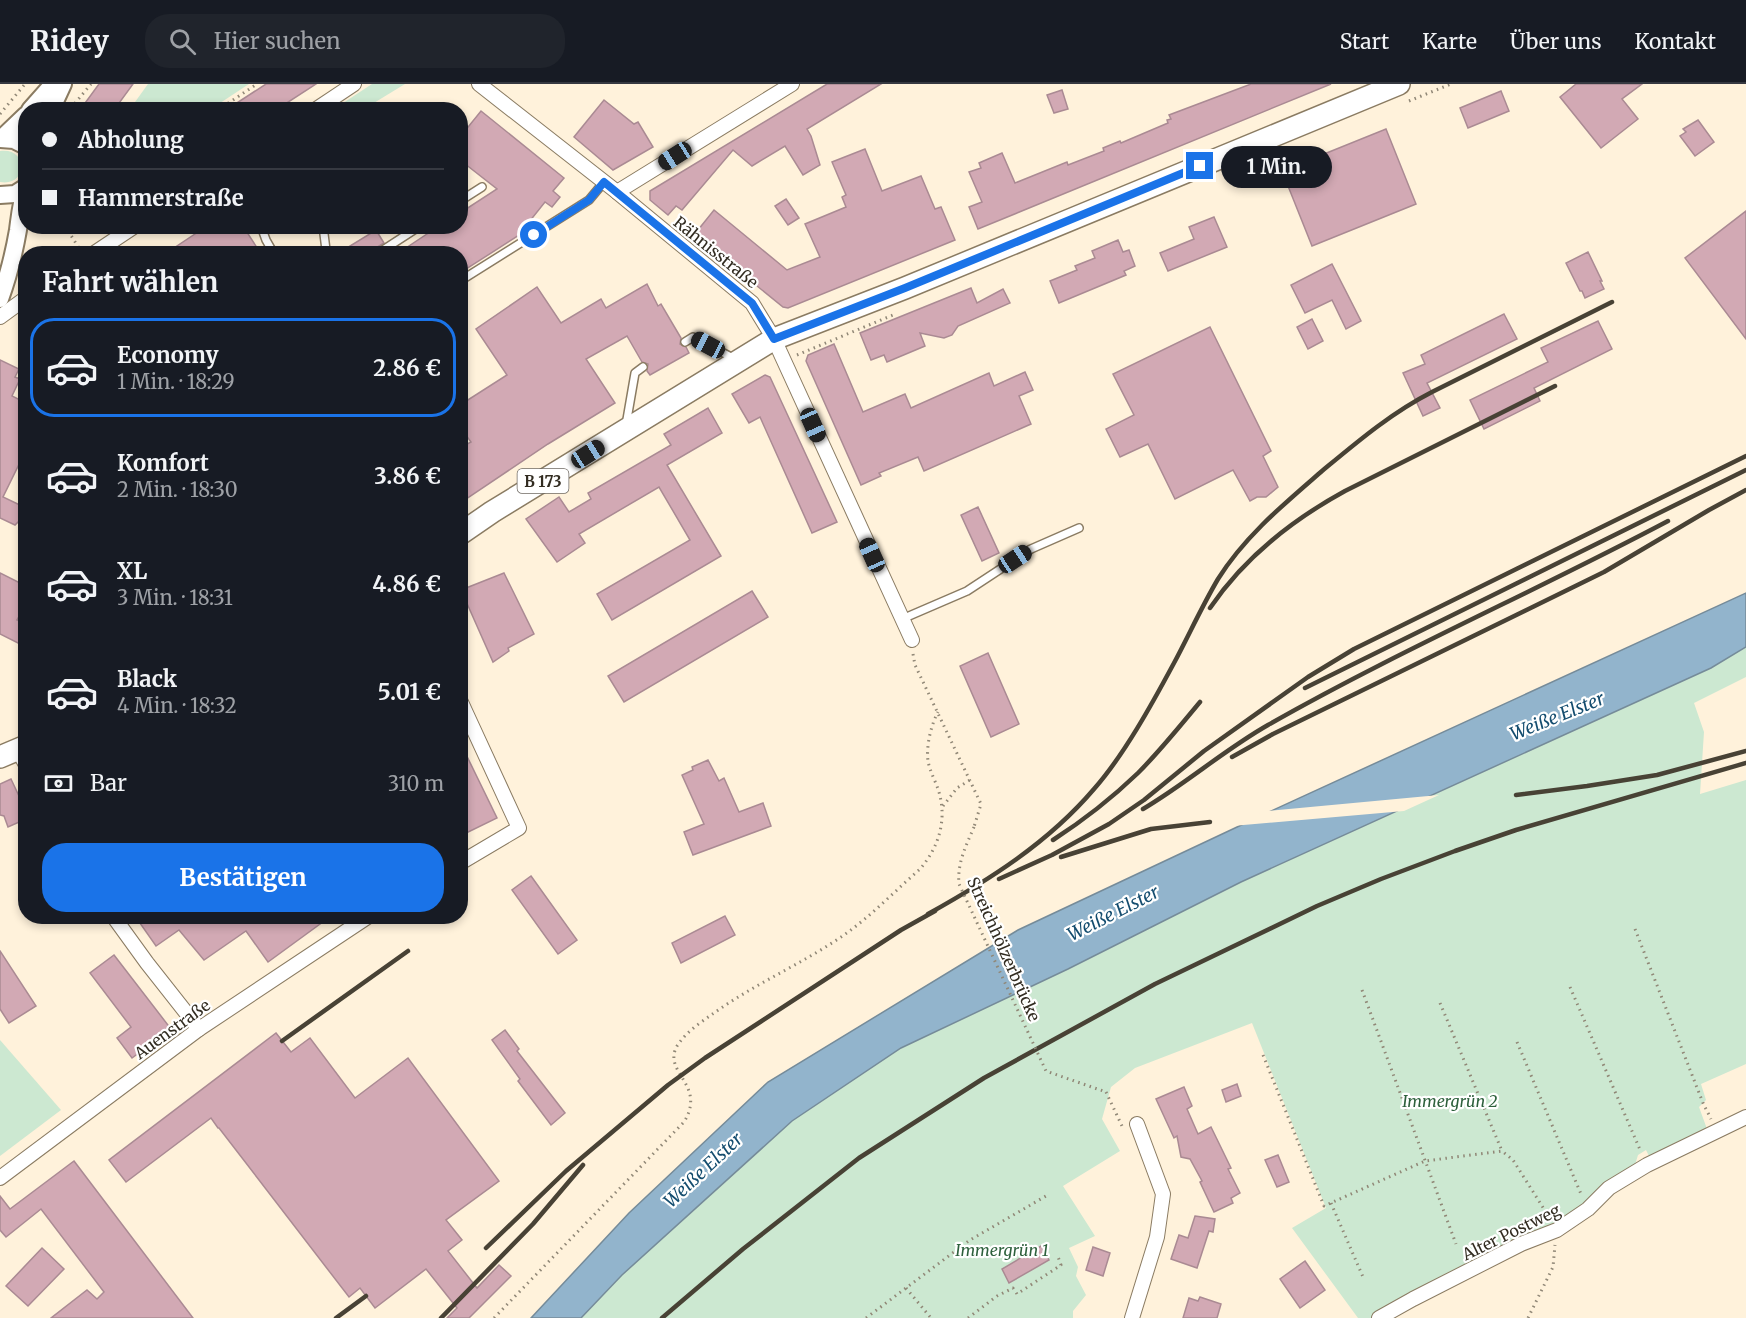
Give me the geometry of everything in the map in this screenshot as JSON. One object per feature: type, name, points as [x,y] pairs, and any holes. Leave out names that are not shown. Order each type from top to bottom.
[{"type":"main road","name":"B 173","points":[[468,528],[774,339],[905,288],[1399,84]]},
{"type":"street","points":[[37,102],[53,84]]},
{"type":"street","points":[[55,102],[63,84]]},
{"type":"street","points":[[327,102],[354,84]]},
{"type":"street","name":"Rähnisstraße","points":[[479,84],[617,192],[752,303],[774,339],[912,640]]},
{"type":"street","points":[[617,192],[792,84]]},
{"type":"street","points":[[1,138],[18,122]]},
{"type":"street","points":[[1,138],[18,142]]},
{"type":"street","points":[[0,195],[18,192]]},
{"type":"street","points":[[0,299],[18,227]]},
{"type":"street","points":[[105,246],[123,234]]},
{"type":"street","points":[[0,317],[18,304]]},
{"type":"street","points":[[468,717],[519,828],[468,858]]},
{"type":"street","points":[[119,924],[199,1029]]},
{"type":"street","name":"Auenstraße","points":[[0,1178],[199,1029],[357,924]]},
{"type":"street","name":"Alter Postweg","points":[[1379,1318],[1521,1244],[1557,1230],[1588,1209],[1609,1188],[1647,1165],[1746,1117]]},
{"type":"street","points":[[1131,1318],[1157,1237],[1163,1194],[1137,1124]]},
{"type":"lane","points":[[468,276],[589,200],[604,182]]},
{"type":"lane","points":[[468,196],[482,187]]},
{"type":"lane","points":[[389,246],[408,234]]},
{"type":"lane","points":[[685,342],[693,337],[738,361]]},
{"type":"lane","points":[[626,430],[635,373],[643,367]]},
{"type":"lane","points":[[902,619],[967,591],[1031,549],[1079,528]]},
{"type":"path","points":[[0,114],[25,84]]},
{"type":"path","points":[[76,102],[91,84]]},
{"type":"path","points":[[230,102],[257,84]]},
{"type":"path","name":"Streichhölzerbrücke","points":[[912,640],[915,665],[981,804],[961,857],[958,872],[959,884],[1046,1071],[1106,1092],[1123,1127],[1137,1124]]},
{"type":"path","points":[[494,1318],[684,1122],[690,1108],[689,1088],[675,1066],[674,1057],[676,1048],[683,1038],[731,1001],[845,934],[920,869],[930,856],[942,826],[942,807],[928,758],[932,723],[938,712]]},
{"type":"path","points":[[942,807],[957,788],[970,780]]},
{"type":"path","points":[[1635,929],[1703,1103],[1717,1131]]},
{"type":"path","points":[[1570,987],[1647,1165]]},
{"type":"path","points":[[1362,990],[1456,1244]]},
{"type":"path","points":[[1440,1003],[1502,1150],[1513,1160],[1557,1230],[1553,1267],[1528,1318]]},
{"type":"path","points":[[1517,1042],[1588,1209]]},
{"type":"path","points":[[1263,1054],[1324,1206],[1425,1161],[1502,1150]]},
{"type":"path","points":[[866,1318],[970,1240],[1046,1196]]},
{"type":"path","points":[[1331,1203],[1363,1277]]},
{"type":"path","points":[[968,1318],[997,1296],[1014,1288],[1017,1294],[1061,1265],[1058,1254]]},
{"type":"path","points":[[906,1288],[931,1318]]},
{"type":"green space","points":[[148,84],[249,84],[222,102],[135,102]]},
{"type":"green space","points":[[372,84],[405,84],[375,102],[345,102]]},
{"type":"green space","points":[[0,151],[9,151],[18,158],[18,176],[9,182],[0,182]]},
{"type":"green space","points":[[1746,647],[1746,677],[1694,703],[1704,732],[1700,794],[1746,780],[1746,1064],[1701,1084],[1706,1100],[1699,1107],[1707,1129],[1650,1158],[1646,1150],[1638,1155],[1635,1165],[1621,1173],[1561,1221],[1478,1258],[1371,1318],[1358,1318],[1292,1228],[1326,1208],[1252,1023],[1135,1068],[1111,1087],[1102,1119],[1120,1151],[1063,1186],[1095,1236],[1069,1248],[1078,1267],[1076,1276],[1086,1295],[1073,1311],[1073,1318],[581,1318],[622,1275],[792,1121],[901,1048],[1068,969],[1241,882],[1711,668]]},
{"type":"green space","points":[[0,1040],[61,1110],[0,1156]]},
{"type":"water","name":"Weiße Elster","points":[[1746,593],[1746,647],[1711,668],[1241,882],[1068,969],[901,1048],[792,1121],[622,1275],[581,1318],[531,1318],[629,1213],[768,1082],[1018,930]]},
{"type":"pier","points":[[1439,795],[1404,811],[1232,826],[1266,811]]},
{"type":"building","points":[[99,84],[133,84],[120,102],[86,102]]},
{"type":"building","points":[[266,84],[316,84],[288,102],[238,102]]},
{"type":"building","points":[[827,84],[881,84],[807,129],[820,165],[803,175],[785,146],[752,166],[733,150],[682,210],[676,206],[668,215],[650,200],[650,191]]},
{"type":"building","points":[[1251,84],[1331,84],[978,229],[969,207],[982,202],[969,172],[981,168],[979,163],[1002,153],[1015,183],[1067,162],[1068,165],[1104,151],[1103,148],[1168,123],[1167,120],[1171,119],[1169,115]]},
{"type":"building","points":[[1576,84],[1642,84],[1622,99],[1638,119],[1601,148],[1560,97]]},
{"type":"building","points":[[1062,90],[1068,109],[1054,113],[1047,95]]},
{"type":"building","points":[[1501,91],[1509,111],[1468,128],[1460,108]]},
{"type":"building","points":[[604,100],[634,124],[638,122],[653,147],[613,170],[574,137]]},
{"type":"building","points":[[481,111],[564,178],[553,191],[560,197],[552,207],[545,202],[525,227],[527,230],[468,268],[468,246],[409,246],[427,234],[468,234],[468,208],[497,189],[468,166],[468,127]]},
{"type":"building","points":[[1698,120],[1714,142],[1695,156],[1680,136],[1686,132],[1683,129]]},
{"type":"building","points":[[1386,129],[1416,204],[1312,246],[1282,171]]},
{"type":"building","points":[[865,149],[882,191],[921,176],[935,209],[941,207],[955,240],[788,308],[783,307],[694,235],[714,210],[787,270],[820,257],[805,224],[846,207],[842,197],[846,195],[832,162]]},
{"type":"building","points":[[786,199],[799,218],[788,225],[775,206]]},
{"type":"building","points":[[1746,211],[1746,339],[1685,258]]},
{"type":"building","points":[[1214,217],[1227,247],[1168,271],[1160,253],[1194,239],[1189,227]]},
{"type":"building","points":[[195,234],[248,234],[256,246],[177,246]]},
{"type":"building","points":[[370,234],[378,234],[384,243],[379,246],[350,246]]},
{"type":"building","points":[[1118,240],[1123,252],[1129,250],[1135,266],[1124,271],[1126,275],[1059,303],[1050,281],[1077,270],[1075,266],[1095,258],[1092,251]]},
{"type":"building","points":[[1588,252],[1604,289],[1585,298],[1566,263]]},
{"type":"building","points":[[1332,264],[1361,321],[1346,329],[1332,300],[1305,313],[1291,285]]},
{"type":"building","points":[[647,284],[658,306],[661,304],[681,338],[680,344],[686,347],[689,353],[650,375],[647,371],[648,364],[642,362],[627,336],[586,359],[615,403],[468,498],[468,444],[471,442],[468,438],[468,400],[507,375],[476,329],[537,287],[561,323],[601,299],[606,308]]},
{"type":"building","points":[[971,288],[977,303],[1003,289],[1010,303],[958,326],[952,335],[944,338],[920,333],[925,346],[887,362],[884,355],[871,360],[860,333]]},
{"type":"building","points":[[1504,314],[1517,339],[1427,383],[1440,408],[1423,416],[1403,373],[1425,364],[1421,355]]},
{"type":"building","points":[[1312,319],[1323,341],[1308,349],[1297,327]]},
{"type":"building","points":[[1598,321],[1612,349],[1534,388],[1540,401],[1484,429],[1470,400],[1548,362],[1541,348]]},
{"type":"building","points":[[1210,327],[1271,451],[1263,456],[1278,487],[1266,497],[1257,497],[1250,501],[1233,470],[1175,499],[1148,444],[1120,457],[1106,429],[1134,415],[1113,374]]},
{"type":"building","points":[[834,344],[863,412],[905,394],[911,408],[989,373],[994,386],[1025,372],[1033,390],[1019,396],[1031,424],[924,471],[918,457],[879,473],[881,476],[861,485],[806,361],[808,355]]},
{"type":"building","points":[[0,360],[18,369],[15,377],[18,378],[18,383],[12,396],[18,399],[18,466],[3,497],[18,504],[18,522],[15,525],[0,518]]},
{"type":"building","points":[[765,375],[770,377],[837,522],[812,533],[760,417],[749,423],[732,394]]},
{"type":"building","points":[[708,408],[722,433],[667,465],[721,556],[612,620],[597,594],[690,540],[659,487],[579,534],[585,543],[557,562],[526,519],[559,497],[569,512],[591,499],[588,493],[671,445],[664,434]]},
{"type":"building","points":[[978,507],[999,553],[982,561],[961,515]]},
{"type":"building","points":[[0,573],[18,582],[18,643],[0,634]]},
{"type":"building","points":[[504,573],[534,634],[508,648],[509,651],[493,662],[468,606],[468,587]]},
{"type":"building","points":[[752,591],[768,617],[624,702],[608,676]]},
{"type":"building","points":[[988,653],[1019,724],[991,737],[960,666]]},
{"type":"building","points":[[468,758],[497,818],[468,832]]},
{"type":"building","points":[[708,760],[719,781],[724,778],[739,812],[763,803],[771,826],[693,855],[684,832],[704,824],[682,775],[693,770],[692,767]]},
{"type":"building","points":[[11,779],[18,794],[18,823],[8,827],[4,816],[0,815],[0,784]]},
{"type":"building","points":[[531,876],[577,940],[558,954],[512,890]]},
{"type":"building","points":[[725,916],[735,935],[681,963],[672,943]]},
{"type":"building","points":[[141,924],[320,924],[268,962],[246,931],[204,960],[179,930],[156,946]]},
{"type":"building","points":[[0,951],[36,1006],[9,1023],[0,1009]]},
{"type":"building","points":[[114,955],[171,1029],[132,1058],[117,1038],[131,1027],[90,973]]},
{"type":"building","points":[[505,1030],[519,1049],[517,1051],[565,1113],[551,1125],[518,1081],[520,1079],[492,1040]]},
{"type":"building","points":[[276,1033],[291,1052],[310,1038],[355,1098],[408,1058],[499,1181],[446,1220],[462,1240],[448,1251],[477,1288],[499,1265],[511,1276],[469,1318],[447,1318],[457,1308],[426,1269],[375,1308],[360,1288],[349,1297],[211,1118],[126,1182],[109,1160]]},
{"type":"building","points":[[1237,1084],[1241,1096],[1226,1102],[1222,1090]]},
{"type":"building","points":[[1184,1087],[1192,1106],[1187,1109],[1198,1134],[1211,1127],[1231,1168],[1228,1169],[1240,1193],[1231,1198],[1233,1203],[1214,1212],[1200,1182],[1202,1181],[1190,1159],[1181,1157],[1177,1136],[1174,1138],[1156,1099]]},
{"type":"building","points":[[1278,1155],[1289,1182],[1277,1187],[1265,1160]]},
{"type":"building","points":[[74,1161],[193,1318],[51,1318],[87,1290],[97,1299],[104,1292],[41,1209],[6,1237],[0,1230],[0,1196],[10,1209]]},
{"type":"building","points":[[1195,1216],[1215,1219],[1213,1232],[1209,1231],[1197,1268],[1171,1259],[1179,1235],[1188,1238]]},
{"type":"building","points":[[1041,1246],[1049,1260],[1009,1283],[1002,1269]]},
{"type":"building","points":[[1093,1247],[1110,1253],[1103,1276],[1086,1270]]},
{"type":"building","points":[[42,1248],[64,1269],[28,1306],[6,1286]]},
{"type":"building","points":[[1305,1261],[1325,1290],[1300,1308],[1280,1279]]},
{"type":"building","points":[[1200,1297],[1221,1304],[1217,1318],[1183,1318],[1189,1298],[1198,1301]]},
{"type":"railway","points":[[928,914],[1017,859],[1057,827],[1094,789],[1116,761],[1147,712],[1218,579],[1240,549],[1266,521],[1361,439],[1417,400],[1612,302]]},
{"type":"railway","points":[[1210,608],[1223,590],[1254,557],[1306,514],[1345,491],[1555,386]]},
{"type":"railway","points":[[999,879],[1052,855],[1109,824],[1144,800],[1204,751],[1308,677],[1354,649],[1746,456]]},
{"type":"railway","points":[[1305,688],[1746,470]]},
{"type":"railway","points":[[1232,757],[1273,734],[1604,572],[1746,490]]},
{"type":"railway","points":[[1143,809],[1252,735],[1317,698],[1668,521]]},
{"type":"railway","points":[[1053,840],[1076,825],[1138,773],[1200,702]]},
{"type":"railway","points":[[1516,795],[1657,775],[1746,751]]},
{"type":"railway","points":[[662,1318],[743,1249],[859,1158],[984,1078],[1155,984],[1317,906],[1455,851],[1516,830],[1746,763]]},
{"type":"railway","points":[[1061,857],[1151,829],[1210,822]]},
{"type":"railway","points":[[486,1248],[566,1171],[668,1085],[705,1058],[901,930],[935,911]]},
{"type":"railway","points":[[282,1041],[408,951]]},
{"type":"railway","points":[[441,1318],[533,1224],[583,1165]]},
{"type":"railway","points":[[336,1318],[366,1296]]},
{"type":"route","points":[[534,235],[589,200],[604,182],[752,303],[774,339],[905,288],[1200,166]]},
{"type":"park label","name":"Immergrün 2","points":[[1450,1101]]},
{"type":"park label","name":"Immergrün 1","points":[[1002,1250]]}]
